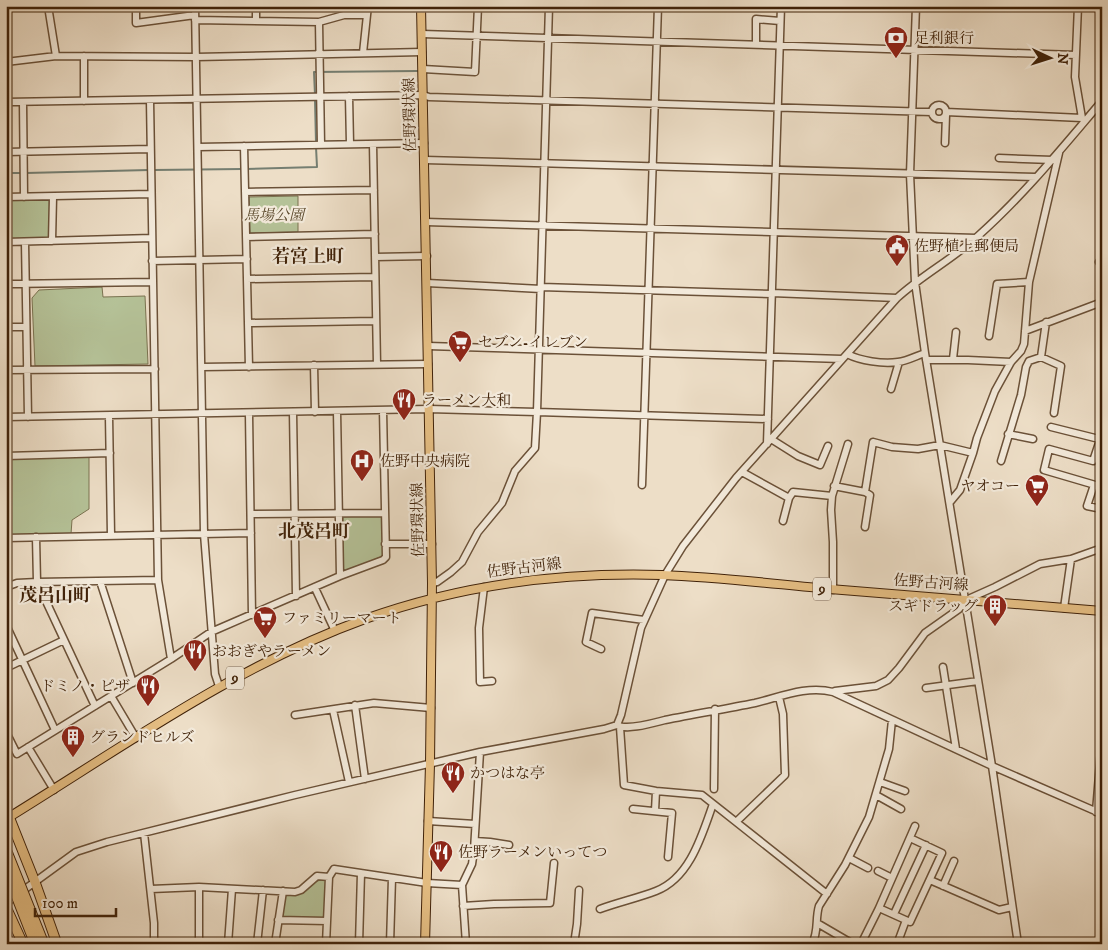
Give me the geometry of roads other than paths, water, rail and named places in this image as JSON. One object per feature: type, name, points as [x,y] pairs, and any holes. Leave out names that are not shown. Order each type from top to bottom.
[{"type":"highway","points":[[7,815],[35,882],[57,944]]},
{"type":"highway","points":[[6,849],[44,944]]},
{"type":"highway","points":[[6,870],[35,944]]},
{"type":"highway","points":[[6,907],[23,944]]},
{"type":"main road","name":"佐野環状線","points":[[421,6],[432,544],[431,708],[425,944]]},
{"type":"main road","name":"佐野古河線","points":[[7,815],[54,790],[219,686],[300,646],[390,611],[432,599],[484,588],[528,580],[585,575],[665,575],[1102,611]]},
{"type":"street","points":[[48,6],[56,56]]},
{"type":"street","points":[[195,6],[204,534],[214,674],[219,686]]},
{"type":"street","points":[[256,6],[256,20]]},
{"type":"street","points":[[363,53],[368,6]]},
{"type":"street","points":[[423,69],[476,72],[478,6]]},
{"type":"street","points":[[432,583],[437,582],[462,562],[478,532],[502,503],[515,471],[535,448],[549,6]]},
{"type":"street","points":[[642,485],[658,6]]},
{"type":"street","points":[[769,442],[768,419],[781,6]]},
{"type":"street","points":[[916,6],[910,174],[915,282],[925,357],[992,766],[1018,944]]},
{"type":"street","points":[[1078,6],[1075,84],[1083,120]]},
{"type":"street","points":[[136,7],[136,23],[195,17],[319,22],[344,15],[367,15]]},
{"type":"street","points":[[756,44],[756,19],[780,20]]},
{"type":"street","points":[[319,22],[321,145]]},
{"type":"street","points":[[422,34],[1076,55]]},
{"type":"street","points":[[6,62],[56,56],[196,57],[422,52]]},
{"type":"street","points":[[84,56],[84,101]]},
{"type":"street","points":[[6,102],[423,95],[429,97],[547,101],[932,112]]},
{"type":"street","points":[[349,96],[350,144]]},
{"type":"street","points":[[150,100],[158,580],[171,659]]},
{"type":"street","points":[[827,894],[702,795],[656,791],[623,784],[618,726],[644,620],[665,575],[694,530],[742,472],[897,298],[915,282],[976,238],[999,218],[1053,160],[1083,120],[1102,101]]},
{"type":"street","points":[[23,102],[24,197]]},
{"type":"street","points":[[945,143],[946,114],[944,106],[938,104],[934,106],[932,112],[932,116],[936,119],[941,119],[946,114],[1083,120]]},
{"type":"street","points":[[198,147],[424,143]]},
{"type":"street","points":[[373,144],[377,364]]},
{"type":"street","points":[[244,146],[249,367]]},
{"type":"street","points":[[6,152],[150,149]]},
{"type":"street","points":[[950,502],[960,490],[995,391],[1011,362],[1021,351],[1025,330],[1028,282],[1059,153]]},
{"type":"street","points":[[999,158],[1053,160]]},
{"type":"street","points":[[425,160],[1036,177]]},
{"type":"street","points":[[245,192],[374,190]]},
{"type":"street","points":[[6,197],[151,194]]},
{"type":"street","points":[[52,241],[53,197]]},
{"type":"street","points":[[426,222],[976,238]]},
{"type":"street","points":[[246,237],[374,234]]},
{"type":"street","points":[[6,242],[152,238]]},
{"type":"street","points":[[25,242],[28,417]]},
{"type":"street","points":[[375,257],[427,256]]},
{"type":"street","points":[[152,261],[246,259]]},
{"type":"street","points":[[247,280],[375,277]]},
{"type":"street","points":[[6,284],[153,282]]},
{"type":"street","points":[[989,336],[996,284],[1028,282]]},
{"type":"street","points":[[427,283],[897,298]]},
{"type":"street","points":[[1025,330],[1102,302]]},
{"type":"street","points":[[248,323],[376,321]]},
{"type":"street","points":[[1041,357],[1046,322]]},
{"type":"street","points":[[6,327],[26,326]]},
{"type":"street","points":[[953,360],[956,332]]},
{"type":"street","points":[[428,346],[844,357],[884,363],[925,357],[1011,362]]},
{"type":"street","points":[[1001,461],[1029,361],[1041,357],[1060,366],[1054,413]]},
{"type":"street","points":[[891,389],[899,362]]},
{"type":"street","points":[[202,367],[428,364]]},
{"type":"street","points":[[314,365],[315,412]]},
{"type":"street","points":[[6,370],[155,369]]},
{"type":"street","points":[[6,417],[248,414],[429,409],[768,419]]},
{"type":"street","points":[[6,732],[17,754],[133,683],[211,632],[340,576],[383,560],[386,557],[383,410]]},
{"type":"street","points":[[337,411],[340,576]]},
{"type":"street","points":[[293,412],[296,596]]},
{"type":"street","points":[[248,414],[252,615]]},
{"type":"street","points":[[109,416],[111,535]]},
{"type":"street","points":[[1051,427],[1100,436],[1093,461],[1049,449],[1044,470],[1102,487]]},
{"type":"street","points":[[1008,434],[1033,439]]},
{"type":"street","points":[[769,442],[820,465],[828,446]]},
{"type":"street","points":[[865,492],[873,442],[892,447],[918,449],[940,445],[974,453]]},
{"type":"street","points":[[833,590],[830,510],[834,486],[848,444]]},
{"type":"street","points":[[6,456],[110,453]]},
{"type":"street","points":[[742,472],[789,498]]},
{"type":"street","points":[[1094,485],[1087,506],[1102,509]]},
{"type":"street","points":[[834,486],[865,492],[870,495],[865,527]]},
{"type":"street","points":[[784,521],[789,498],[793,492],[832,496]]},
{"type":"street","points":[[251,514],[384,513]]},
{"type":"street","points":[[6,538],[251,533]]},
{"type":"street","points":[[36,537],[37,582],[95,706]]},
{"type":"street","points":[[385,544],[432,544]]},
{"type":"street","points":[[833,692],[876,686],[888,680],[925,633],[959,609],[966,600],[1040,564],[1071,559],[1102,548]]},
{"type":"street","points":[[1064,608],[1071,559]]},
{"type":"street","points":[[6,588],[17,583],[158,580]]},
{"type":"street","points":[[100,581],[133,683]]},
{"type":"street","points":[[315,588],[335,631]]},
{"type":"street","points":[[484,588],[479,628],[480,682],[492,681]]},
{"type":"street","points":[[601,649],[586,642],[592,613],[644,620]]},
{"type":"street","points":[[6,625],[55,730]]},
{"type":"street","points":[[6,668],[64,640]]},
{"type":"street","points":[[943,666],[956,749]]},
{"type":"street","points":[[926,688],[978,681]]},
{"type":"street","points":[[6,903],[76,852],[144,832],[480,752],[618,726],[650,723],[754,703],[814,689],[833,692],[992,766],[1099,813],[1102,737]]},
{"type":"street","points":[[111,696],[136,738]]},
{"type":"street","points":[[736,822],[785,774],[783,714],[779,697]]},
{"type":"street","points":[[295,715],[374,703],[431,708]]},
{"type":"street","points":[[356,705],[365,779]]},
{"type":"street","points":[[714,789],[715,709]]},
{"type":"street","points":[[333,710],[349,782]]},
{"type":"street","points":[[812,944],[817,935],[819,906],[849,858],[870,817],[889,749],[892,720]]},
{"type":"street","points":[[28,747],[54,790]]},
{"type":"street","points":[[466,944],[462,885],[472,864],[480,752]]},
{"type":"street","points":[[880,782],[905,790]]},
{"type":"street","points":[[654,811],[656,791]]},
{"type":"street","points":[[876,795],[901,809]]},
{"type":"street","points":[[600,908],[657,890],[672,882],[680,874],[696,846],[713,804]]},
{"type":"street","points":[[633,809],[672,813],[668,857]]},
{"type":"street","points":[[428,820],[475,824]]},
{"type":"street","points":[[861,944],[915,826]]},
{"type":"street","points":[[144,832],[151,889],[154,944]]},
{"type":"street","points":[[879,908],[910,922],[930,880],[942,852],[910,838]]},
{"type":"street","points":[[475,841],[509,845]]},
{"type":"street","points":[[894,914],[926,845]]},
{"type":"street","points":[[849,858],[868,868]]},
{"type":"street","points":[[943,886],[954,861]]},
{"type":"street","points":[[463,906],[550,903],[554,863]]},
{"type":"street","points":[[326,944],[329,877],[334,869],[427,883],[462,885]]},
{"type":"street","points":[[878,871],[892,878]]},
{"type":"street","points":[[359,944],[361,873]]},
{"type":"street","points":[[151,889],[199,887],[232,890],[298,891],[317,876],[329,877]]},
{"type":"street","points":[[390,944],[392,878]]},
{"type":"street","points":[[930,880],[1000,910],[1012,907]]},
{"type":"street","points":[[199,887],[199,944]]},
{"type":"street","points":[[228,944],[232,890]]},
{"type":"street","points":[[258,944],[263,890]]},
{"type":"street","points":[[574,944],[577,924],[578,890]]},
{"type":"street","points":[[275,944],[283,891]]},
{"type":"street","points":[[278,920],[326,921]]},
{"type":"street","points":[[899,939],[906,920]]},
{"type":"street","points":[[817,923],[853,944]]},
{"type":"waterway","points":[[315,95],[314,72],[417,71]]},
{"type":"waterway","points":[[315,100],[316,143]]},
{"type":"waterway","points":[[246,169],[317,167],[316,147]]},
{"type":"waterway","points":[[154,170],[242,169]]},
{"type":"waterway","points":[[26,173],[149,170]]},
{"type":"waterway","points":[[6,173],[22,173]]},
{"type":"place","name":"足利銀行","points":[[896,59]]},
{"type":"place","name":"佐野植上郵便局","points":[[897,267]]},
{"type":"place","name":"セブン-イレブン","points":[[460,363]]},
{"type":"place","name":"ラーメン大和","points":[[404,421]]},
{"type":"place","name":"佐野中央病院","points":[[362,482]]},
{"type":"place","name":"ヤオコー","points":[[1037,507]]},
{"type":"place","name":"スギドラッグ","points":[[995,627]]},
{"type":"place","name":"ファミリーマート","points":[[265,639]]},
{"type":"place","name":"おおぎやラーメン","points":[[195,672]]},
{"type":"place","name":"ドミノ・ピザ","points":[[148,707]]},
{"type":"place","name":"グランドヒルズ","points":[[73,758]]},
{"type":"place","name":"かつはな亭","points":[[453,794]]},
{"type":"place","name":"佐野ラーメンいってつ","points":[[441,873]]},
{"type":"district","name":"若宮上町","points":[[308,257]]},
{"type":"district","name":"北茂呂町","points":[[314,532]]},
{"type":"district","name":"茂呂山町","points":[[55,596]]},
{"type":"park label","name":"馬場公園","points":[[274,215]]}]
